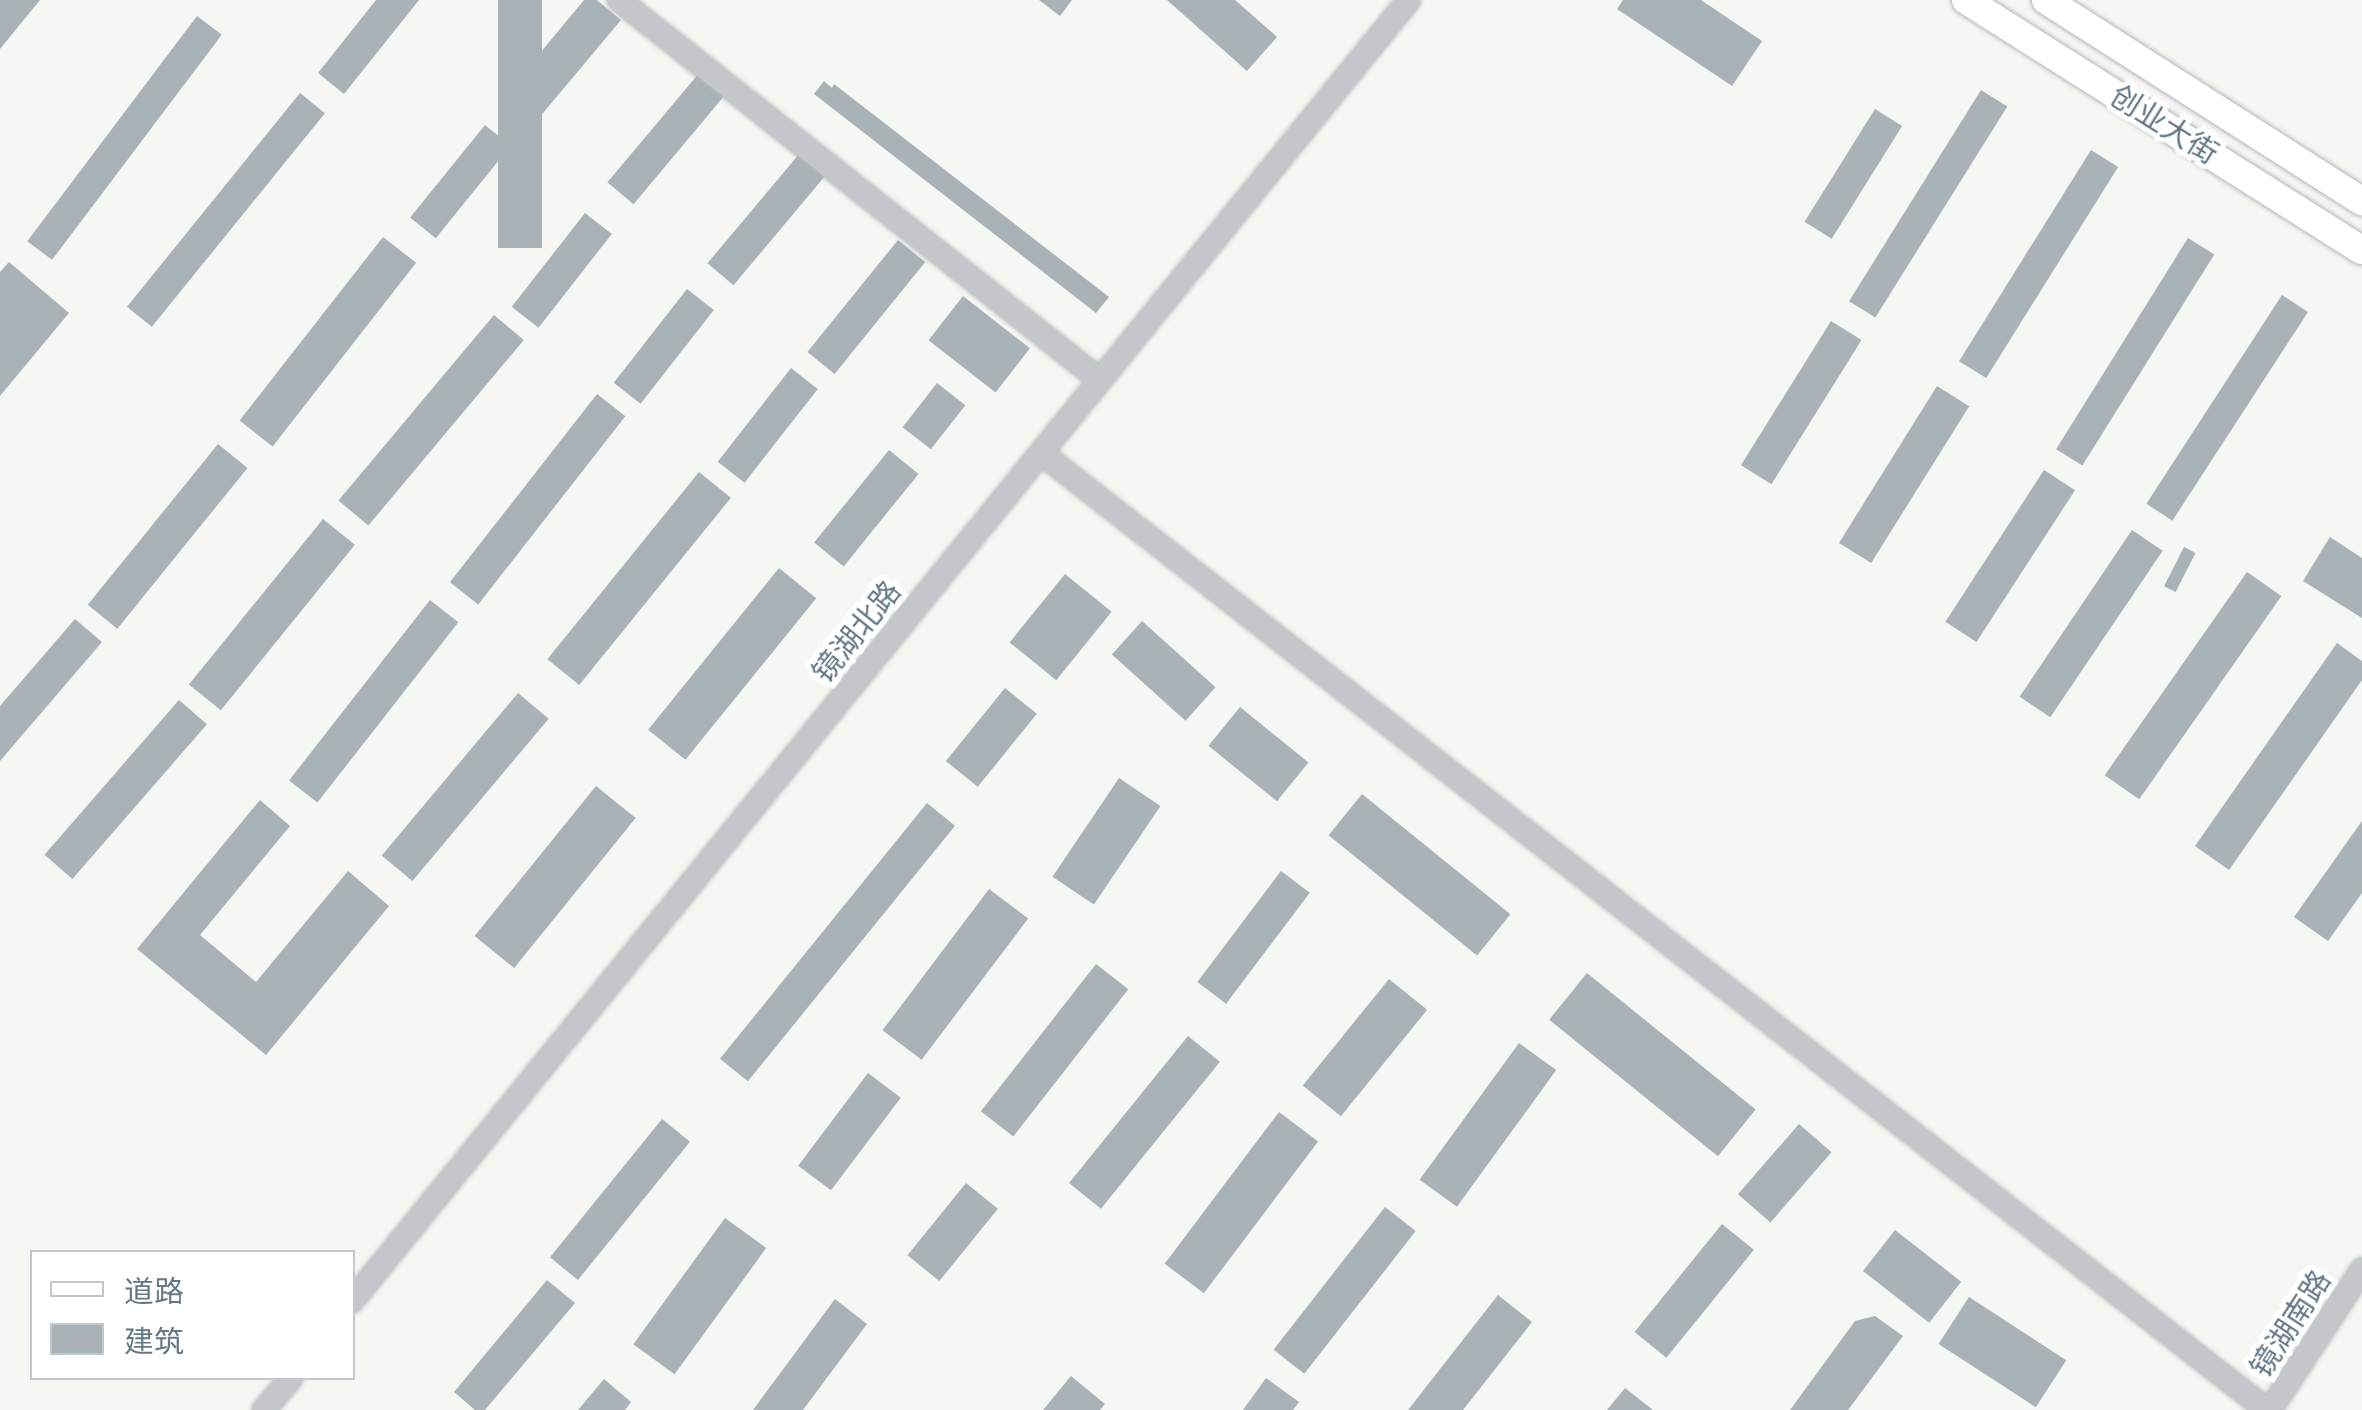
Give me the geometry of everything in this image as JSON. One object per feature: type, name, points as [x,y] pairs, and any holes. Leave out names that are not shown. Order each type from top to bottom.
[{"type":"main road","name":"创业大街","points":[[1966,0],[2362,250]]},
{"type":"main road","name":"创业大街","points":[[2046,0],[2362,201]]},
{"type":"street","points":[[619,0],[1100,380]]},
{"type":"street","name":"镜湖北路","points":[[355,1297],[1408,0]]},
{"type":"street","points":[[1041,453],[2268,1410]]},
{"type":"street","name":"镜湖南路","points":[[2268,1410],[2362,1270]]},
{"type":"street","points":[[264,1410],[289,1380]]},
{"type":"building","points":[[0,0],[40,0],[0,49]]},
{"type":"building","points":[[376,0],[419,0],[344,94],[318,73]]},
{"type":"building","points":[[498,0],[542,0],[542,248],[498,248]]},
{"type":"building","points":[[584,0],[597,0],[621,20],[538,119],[507,93]]},
{"type":"building","points":[[1039,0],[1072,0],[1060,16]]},
{"type":"building","points":[[1167,0],[1235,0],[1277,37],[1247,71]]},
{"type":"building","points":[[1623,0],[1701,0],[1762,41],[1732,86],[1617,9]]},
{"type":"building","points":[[197,16],[222,35],[52,260],[27,241]]},
{"type":"building","points":[[700,72],[726,94],[633,204],[607,182]]},
{"type":"building","points":[[824,81],[832,88],[834,84],[1109,297],[1096,313],[814,94]]},
{"type":"building","points":[[1981,90],[2007,106],[1875,318],[1849,301]]},
{"type":"building","points":[[300,93],[325,113],[152,327],[127,307]]},
{"type":"building","points":[[1875,109],[1902,126],[1832,239],[1805,222]]},
{"type":"building","points":[[485,125],[511,146],[436,238],[410,217]]},
{"type":"building","points":[[2091,150],[2118,167],[1986,378],[1959,361]]},
{"type":"building","points":[[800,153],[826,175],[733,285],[707,263]]},
{"type":"building","points":[[585,213],[612,234],[539,328],[512,307]]},
{"type":"building","points":[[383,237],[416,263],[273,446],[240,421]]},
{"type":"building","points":[[2188,238],[2214,254],[2082,466],[2056,449]]},
{"type":"building","points":[[898,240],[925,262],[835,374],[807,352]]},
{"type":"building","points":[[9,262],[69,313],[0,396],[0,272]]},
{"type":"building","points":[[687,289],[714,310],[641,404],[614,383]]},
{"type":"building","points":[[2282,295],[2308,312],[2172,521],[2146,504]]},
{"type":"building","points":[[963,296],[1030,348],[996,392],[929,340]]},
{"type":"building","points":[[494,315],[524,340],[368,525],[338,500]]},
{"type":"building","points":[[1831,321],[1862,340],[1771,484],[1741,465]]},
{"type":"building","points":[[791,368],[818,389],[745,483],[718,462]]},
{"type":"building","points":[[937,383],[965,405],[931,449],[903,427]]},
{"type":"building","points":[[1937,386],[1969,406],[1871,563],[1839,543]]},
{"type":"building","points":[[597,394],[625,416],[478,604],[450,582]]},
{"type":"building","points":[[218,444],[248,468],[117,629],[88,605]]},
{"type":"building","points":[[889,450],[919,474],[844,566],[814,542]]},
{"type":"building","points":[[2044,470],[2075,490],[1976,642],[1945,622]]},
{"type":"building","points":[[699,472],[731,498],[579,685],[547,659]]},
{"type":"building","points":[[323,519],[355,545],[221,710],[189,685]]},
{"type":"building","points":[[2132,530],[2163,551],[2050,717],[2020,697]]},
{"type":"building","points":[[2330,537],[2362,558],[2362,618],[2303,581]]},
{"type":"building","points":[[2184,547],[2196,553],[2176,592],[2164,586]]},
{"type":"building","points":[[779,568],[816,598],[685,760],[648,730]]},
{"type":"building","points":[[2247,572],[2281,596],[2139,799],[2105,775]]},
{"type":"building","points":[[1065,574],[1112,612],[1056,680],[1010,642]]},
{"type":"building","points":[[430,600],[458,622],[317,803],[289,780]]},
{"type":"building","points":[[75,619],[102,642],[0,761],[0,706]]},
{"type":"building","points":[[1142,621],[1216,687],[1185,721],[1112,654]]},
{"type":"building","points":[[2337,643],[2362,661],[2362,680],[2229,870],[2195,846]]},
{"type":"building","points":[[1005,688],[1037,714],[978,787],[946,761]]},
{"type":"building","points":[[518,693],[549,719],[412,881],[382,855]]},
{"type":"building","points":[[179,700],[207,724],[72,879],[45,855]]},
{"type":"building","points":[[1240,707],[1308,762],[1277,801],[1209,746]]},
{"type":"building","points":[[1119,778],[1160,806],[1094,905],[1052,877]]},
{"type":"building","points":[[596,786],[636,818],[514,968],[475,936]]},
{"type":"building","points":[[1362,794],[1510,914],[1477,955],[1329,835]]},
{"type":"building","points":[[260,800],[290,826],[200,935],[256,982],[348,871],[389,906],[266,1055],[137,949]]},
{"type":"building","points":[[927,803],[955,826],[748,1081],[720,1059]]},
{"type":"building","points":[[2362,821],[2362,893],[2328,941],[2294,917]]},
{"type":"building","points":[[1281,871],[1310,893],[1226,1004],[1197,982]]},
{"type":"building","points":[[989,889],[1028,918],[922,1060],[882,1030]]},
{"type":"building","points":[[1096,964],[1128,989],[1013,1137],[981,1111]]},
{"type":"building","points":[[1587,973],[1756,1110],[1718,1156],[1549,1020]]},
{"type":"building","points":[[1389,979],[1427,1010],[1341,1116],[1303,1085]]},
{"type":"building","points":[[1188,1036],[1220,1062],[1101,1209],[1069,1183]]},
{"type":"building","points":[[1519,1043],[1556,1070],[1457,1207],[1420,1180]]},
{"type":"building","points":[[868,1073],[901,1098],[831,1190],[798,1166]]},
{"type":"building","points":[[1279,1112],[1318,1141],[1204,1293],[1165,1264]]},
{"type":"building","points":[[662,1119],[690,1142],[578,1280],[550,1257]]},
{"type":"building","points":[[1799,1124],[1831,1152],[1770,1222],[1738,1194]]},
{"type":"building","points":[[966,1183],[998,1209],[939,1281],[907,1255]]},
{"type":"building","points":[[1385,1207],[1416,1231],[1304,1374],[1274,1350]]},
{"type":"building","points":[[725,1218],[766,1248],[675,1374],[633,1344]]},
{"type":"building","points":[[1722,1224],[1754,1250],[1666,1358],[1635,1332]]},
{"type":"building","points":[[1895,1230],[1961,1282],[1929,1323],[1863,1271]]},
{"type":"building","points":[[547,1280],[575,1303],[485,1410],[475,1410],[454,1392]]},
{"type":"building","points":[[1498,1295],[1532,1322],[1463,1410],[1408,1410]]},
{"type":"building","points":[[1969,1297],[2066,1360],[2036,1407],[1939,1344]]},
{"type":"building","points":[[835,1299],[867,1324],[803,1410],[753,1410]]},
{"type":"building","points":[[1875,1316],[1903,1336],[1848,1410],[1790,1410],[1855,1321]]},
{"type":"building","points":[[1071,1376],[1105,1404],[1100,1410],[1043,1410]]},
{"type":"building","points":[[1266,1378],[1299,1402],[1293,1410],[1243,1410]]},
{"type":"building","points":[[604,1379],[631,1402],[625,1410],[578,1410]]},
{"type":"building","points":[[1625,1388],[1653,1410],[1607,1410]]}]
